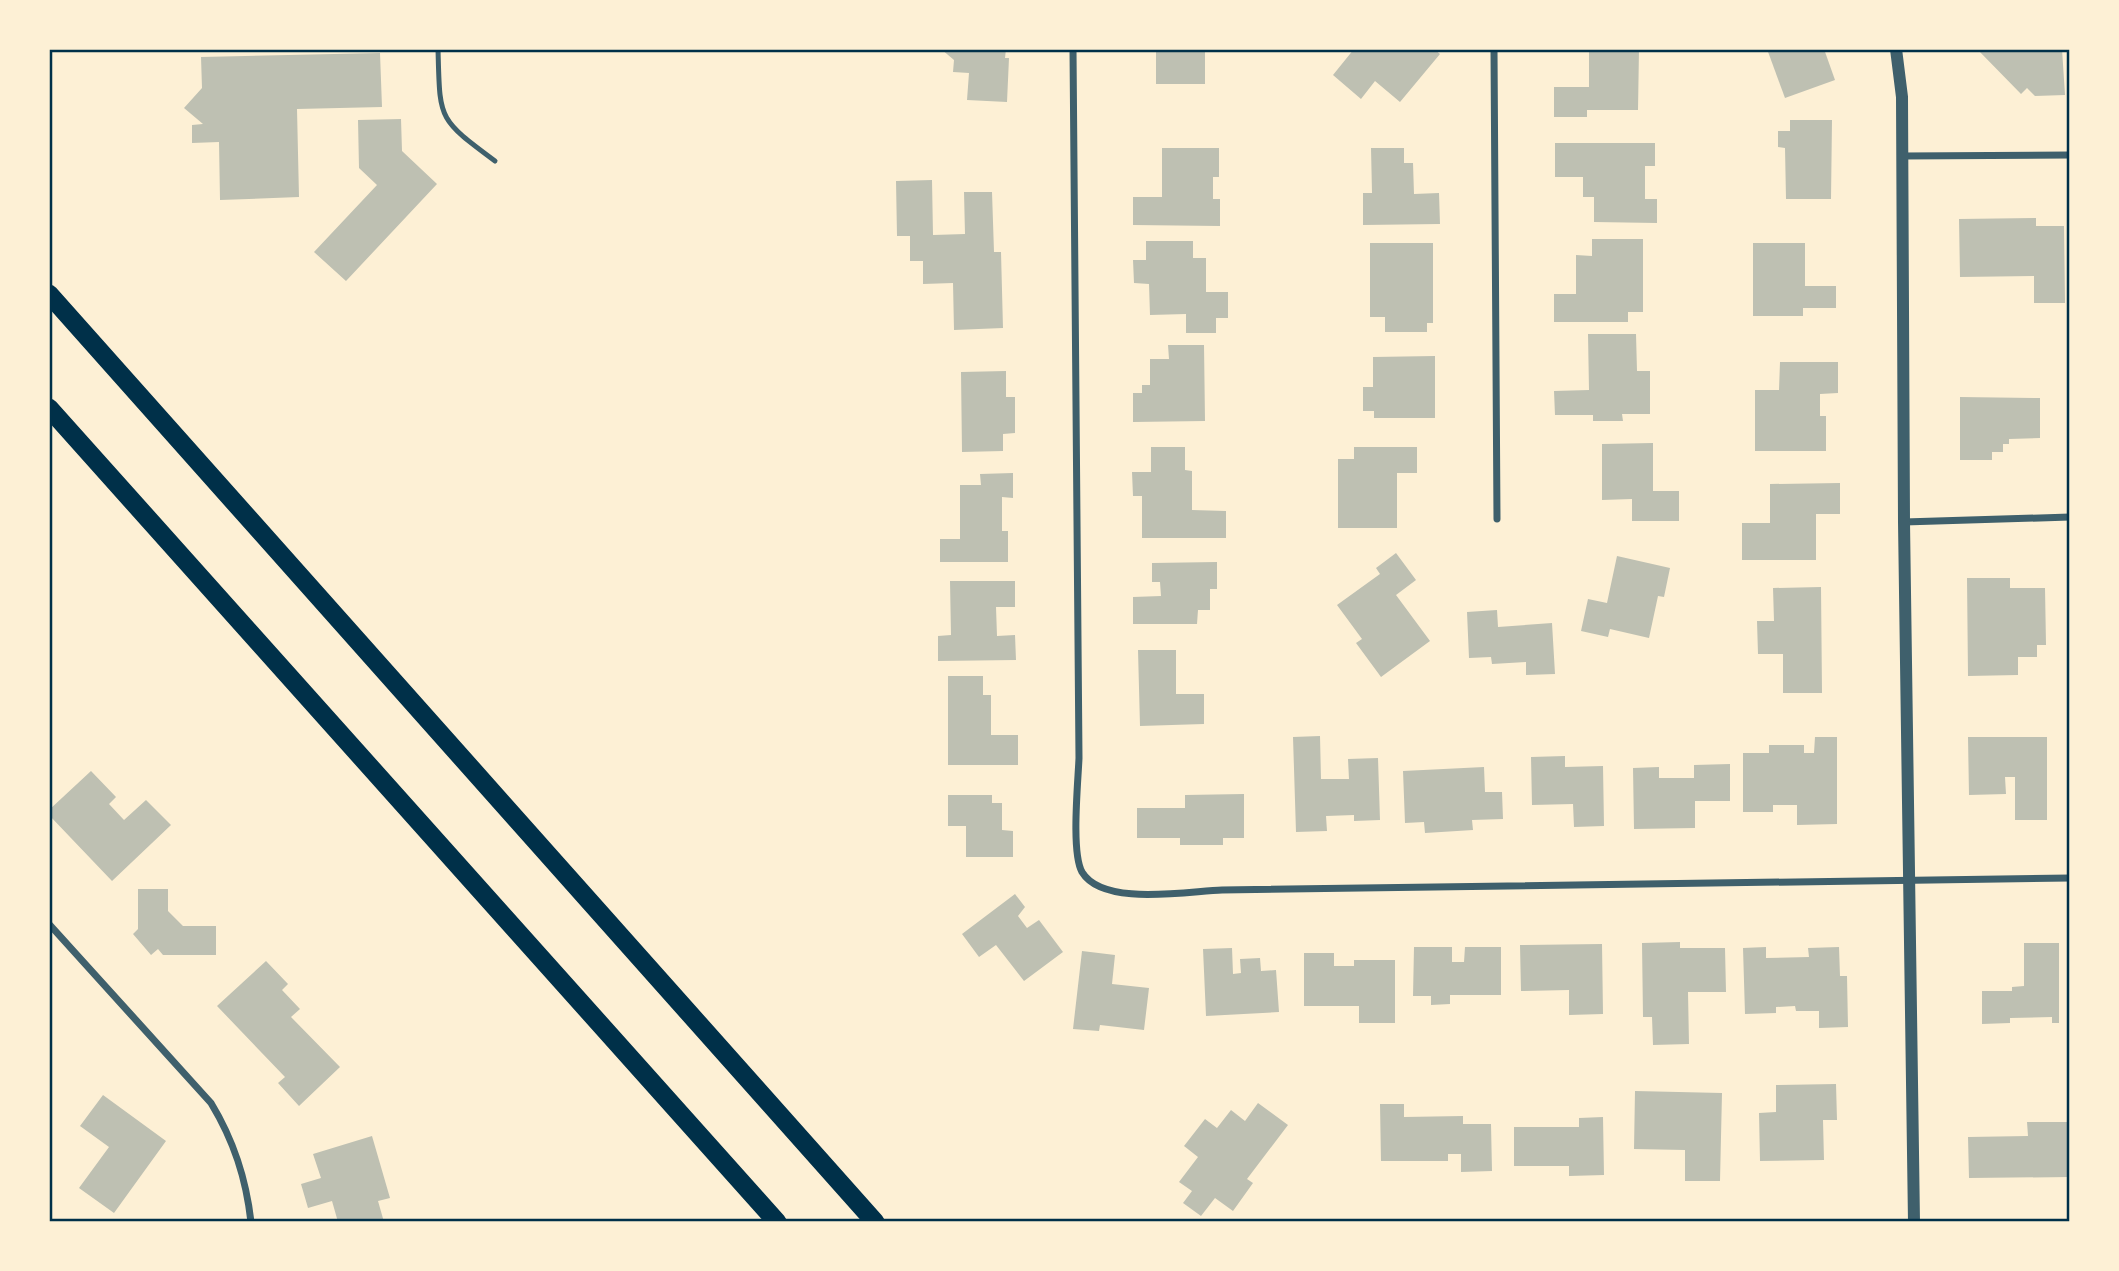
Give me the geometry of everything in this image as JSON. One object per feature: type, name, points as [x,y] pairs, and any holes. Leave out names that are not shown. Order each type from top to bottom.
[{"type":"highway","points":[[49,294],[875,1222]]},
{"type":"highway","points":[[49,408],[777,1222]]},
{"type":"street","points":[[1073,49],[1079,853],[1082,872],[1110,891],[1143,895],[1222,890],[1908,878],[2070,878]]},
{"type":"street","points":[[1494,49],[1497,519]]},
{"type":"street","points":[[1896,49],[1902,97],[1903,156],[1904,522],[1914,1222]]},
{"type":"street","points":[[1903,156],[2070,155]]},
{"type":"street","points":[[1904,522],[2070,517]]},
{"type":"street","points":[[49,924],[211,1103],[229,1133],[241,1165],[251,1222]]},
{"type":"lane","points":[[438,49],[439,96],[443,116],[454,131],[495,161]]},
{"type":"building","points":[[941,49],[1006,49],[1005,58],[1009,58],[1007,102],[967,100],[969,73],[953,72],[954,60]]},
{"type":"building","points":[[1156,49],[1205,49],[1205,84],[1156,84]]},
{"type":"building","points":[[1354,49],[1434,49],[1440,54],[1400,102],[1375,81],[1361,99],[1333,75]]},
{"type":"building","points":[[1589,49],[1639,49],[1638,110],[1587,110],[1587,117],[1554,117],[1554,87],[1589,87]]},
{"type":"building","points":[[1767,49],[1824,49],[1835,80],[1785,98]]},
{"type":"building","points":[[1977,49],[2062,49],[2065,95],[2035,96],[2027,88],[2021,94]]},
{"type":"building","points":[[380,53],[382,107],[297,109],[299,197],[220,200],[219,142],[192,143],[192,125],[203,124],[184,108],[202,88],[201,57]]},
{"type":"building","points":[[401,119],[402,151],[437,184],[346,281],[314,252],[377,185],[359,168],[358,120]]},
{"type":"building","points":[[1790,120],[1832,120],[1831,199],[1786,199],[1785,148],[1778,147],[1778,131],[1790,131]]},
{"type":"building","points":[[1555,143],[1655,143],[1655,166],[1645,166],[1645,199],[1657,199],[1657,223],[1594,222],[1594,197],[1583,197],[1583,177],[1555,177]]},
{"type":"building","points":[[1162,148],[1219,148],[1219,177],[1213,177],[1213,199],[1220,199],[1220,226],[1133,225],[1133,197],[1162,197]]},
{"type":"building","points":[[1371,148],[1404,148],[1404,163],[1413,163],[1414,194],[1439,193],[1440,224],[1363,225],[1363,193],[1372,193]]},
{"type":"building","points":[[932,180],[933,235],[965,234],[964,192],[992,192],[994,252],[1001,252],[1003,328],[954,330],[953,283],[923,284],[923,261],[910,261],[910,236],[897,236],[896,181]]},
{"type":"building","points":[[2036,218],[2036,226],[2064,226],[2065,303],[2034,303],[2034,276],[1960,277],[1959,219]]},
{"type":"building","points":[[1592,239],[1643,239],[1643,312],[1628,312],[1628,322],[1554,322],[1554,294],[1576,294],[1576,255],[1592,256]]},
{"type":"building","points":[[1146,241],[1193,241],[1193,258],[1206,258],[1206,292],[1228,292],[1228,318],[1216,318],[1216,333],[1186,333],[1186,314],[1150,315],[1149,284],[1134,283],[1133,260],[1146,260]]},
{"type":"building","points":[[1370,243],[1433,243],[1433,323],[1427,323],[1427,332],[1385,332],[1385,317],[1370,317]]},
{"type":"building","points":[[1753,243],[1805,243],[1805,286],[1836,286],[1836,308],[1803,308],[1803,316],[1753,316]]},
{"type":"building","points":[[1588,334],[1636,334],[1637,371],[1650,371],[1650,414],[1622,414],[1623,421],[1593,421],[1593,415],[1555,415],[1554,391],[1589,390]]},
{"type":"building","points":[[1168,345],[1204,345],[1205,421],[1133,422],[1133,393],[1142,393],[1142,385],[1150,385],[1150,359],[1169,359]]},
{"type":"building","points":[[1435,356],[1435,418],[1374,418],[1374,411],[1363,411],[1363,387],[1373,387],[1373,357]]},
{"type":"building","points":[[1780,362],[1838,362],[1838,393],[1820,394],[1820,416],[1826,416],[1826,451],[1755,451],[1755,390],[1779,390]]},
{"type":"building","points":[[1006,371],[1006,397],[1015,397],[1015,433],[1003,434],[1003,451],[962,452],[961,372]]},
{"type":"building","points":[[1960,397],[2040,398],[2040,438],[2009,439],[2009,444],[2003,444],[2003,452],[1992,452],[1992,460],[1960,460]]},
{"type":"building","points":[[1653,443],[1653,491],[1679,491],[1679,521],[1632,521],[1632,499],[1602,500],[1602,444]]},
{"type":"building","points":[[1151,447],[1185,447],[1185,470],[1192,471],[1192,510],[1226,511],[1226,538],[1142,538],[1142,496],[1133,496],[1132,472],[1151,472]]},
{"type":"building","points":[[1354,447],[1417,447],[1417,473],[1397,473],[1397,528],[1338,528],[1338,459],[1354,459]]},
{"type":"building","points":[[1013,473],[1013,498],[1002,497],[1002,531],[1008,531],[1008,562],[940,562],[940,539],[960,539],[960,485],[981,485],[980,474]]},
{"type":"building","points":[[1840,483],[1840,514],[1816,514],[1816,560],[1742,560],[1742,523],[1770,523],[1770,484]]},
{"type":"building","points":[[1396,553],[1416,580],[1396,595],[1430,641],[1381,677],[1356,643],[1362,639],[1337,605],[1380,574],[1376,568]]},
{"type":"building","points":[[1617,556],[1670,568],[1664,597],[1658,596],[1649,638],[1610,629],[1608,637],[1581,631],[1588,599],[1607,603]]},
{"type":"building","points":[[1217,562],[1217,589],[1210,589],[1210,610],[1198,610],[1197,624],[1133,624],[1133,597],[1161,596],[1160,582],[1152,582],[1152,563]]},
{"type":"building","points":[[1967,578],[2010,578],[2010,588],[2045,588],[2046,645],[2037,645],[2037,657],[2018,657],[2018,675],[1968,676]]},
{"type":"building","points":[[950,581],[1015,581],[1015,607],[996,607],[997,636],[1015,635],[1016,660],[938,661],[938,636],[951,635]]},
{"type":"building","points":[[1821,587],[1822,693],[1783,693],[1783,654],[1758,654],[1757,621],[1774,621],[1773,588]]},
{"type":"building","points":[[1497,610],[1498,627],[1552,623],[1555,674],[1526,675],[1526,662],[1492,664],[1491,657],[1469,658],[1467,612]]},
{"type":"building","points":[[1138,650],[1176,650],[1176,694],[1204,694],[1204,724],[1140,726]]},
{"type":"building","points":[[948,676],[983,676],[983,695],[991,695],[991,735],[1018,735],[1018,765],[948,765]]},
{"type":"building","points":[[1320,736],[1321,779],[1349,779],[1348,759],[1378,758],[1380,820],[1354,821],[1354,815],[1326,816],[1327,831],[1296,832],[1293,737]]},
{"type":"building","points":[[1815,737],[1837,737],[1837,824],[1797,825],[1797,805],[1773,805],[1773,812],[1743,812],[1743,753],[1769,753],[1769,745],[1804,745],[1804,753],[1814,753]]},
{"type":"building","points":[[1968,737],[2047,737],[2047,820],[2015,820],[2015,777],[2005,777],[2006,794],[1969,795]]},
{"type":"building","points":[[1565,756],[1565,767],[1603,766],[1604,826],[1574,827],[1573,804],[1532,805],[1531,757]]},
{"type":"building","points":[[1730,764],[1730,801],[1695,801],[1695,828],[1634,829],[1633,768],[1659,767],[1659,778],[1694,778],[1694,765]]},
{"type":"building","points":[[1484,767],[1485,792],[1502,792],[1503,819],[1472,820],[1473,830],[1425,833],[1424,822],[1405,823],[1403,771]]},
{"type":"building","points":[[91,771],[116,797],[109,804],[124,820],[146,800],[171,825],[112,881],[49,815],[49,810]]},
{"type":"building","points":[[1244,794],[1244,838],[1223,838],[1223,845],[1180,845],[1180,838],[1137,838],[1137,808],[1185,808],[1185,795]]},
{"type":"building","points":[[948,795],[992,795],[992,803],[1002,803],[1002,830],[1013,831],[1013,857],[966,857],[966,826],[948,826]]},
{"type":"building","points":[[138,889],[168,889],[168,911],[183,926],[216,926],[216,955],[163,955],[158,949],[151,955],[133,934],[138,929]]},
{"type":"building","points":[[1015,894],[1025,907],[1018,916],[1027,928],[1039,920],[1063,952],[1024,981],[996,945],[979,957],[962,934]]},
{"type":"building","points":[[1680,942],[1680,948],[1725,948],[1726,992],[1688,992],[1689,1044],[1653,1045],[1652,1017],[1643,1017],[1642,943]]},
{"type":"building","points":[[2024,943],[2059,943],[2059,1023],[2052,1023],[2052,1017],[2010,1018],[2010,1023],[1982,1024],[1982,991],[2012,991],[2012,987],[2024,986]]},
{"type":"building","points":[[1602,944],[1603,1014],[1569,1015],[1569,990],[1521,991],[1520,945]]},
{"type":"building","points":[[1414,947],[1452,947],[1452,962],[1464,962],[1465,947],[1501,947],[1501,995],[1450,995],[1450,1004],[1431,1005],[1431,996],[1413,996]]},
{"type":"building","points":[[1766,947],[1766,958],[1809,957],[1808,948],[1839,947],[1840,976],[1847,976],[1848,1027],[1819,1028],[1819,1011],[1796,1011],[1795,1006],[1776,1007],[1776,1013],[1745,1014],[1743,948]]},
{"type":"building","points":[[1232,948],[1233,974],[1241,973],[1240,959],[1260,958],[1261,971],[1276,970],[1279,1012],[1206,1016],[1203,949]]},
{"type":"building","points":[[1082,951],[1115,955],[1112,984],[1149,988],[1144,1030],[1100,1025],[1099,1031],[1073,1029]]},
{"type":"building","points":[[1304,953],[1334,953],[1334,966],[1354,966],[1354,960],[1395,960],[1395,1023],[1359,1023],[1359,1006],[1304,1006]]},
{"type":"building","points":[[266,961],[288,984],[282,990],[300,1009],[291,1017],[340,1067],[299,1106],[278,1083],[285,1077],[217,1006]]},
{"type":"building","points":[[1836,1084],[1837,1120],[1823,1120],[1824,1160],[1760,1161],[1759,1113],[1776,1112],[1776,1085]]},
{"type":"building","points":[[1635,1091],[1722,1093],[1720,1181],[1685,1181],[1685,1150],[1634,1149]]},
{"type":"building","points":[[103,1095],[166,1141],[114,1213],[79,1188],[109,1147],[80,1126]]},
{"type":"building","points":[[1258,1103],[1288,1125],[1247,1179],[1253,1183],[1233,1211],[1215,1198],[1201,1216],[1183,1203],[1192,1191],[1179,1182],[1198,1157],[1184,1146],[1205,1119],[1217,1128],[1231,1110],[1245,1121]]},
{"type":"building","points":[[1380,1104],[1404,1104],[1404,1117],[1463,1116],[1463,1124],[1491,1124],[1492,1171],[1461,1172],[1461,1154],[1448,1154],[1448,1161],[1381,1161]]},
{"type":"building","points":[[1603,1117],[1604,1175],[1569,1176],[1569,1166],[1514,1166],[1514,1127],[1579,1127],[1579,1118]]},
{"type":"building","points":[[2027,1122],[2070,1122],[2070,1177],[1969,1178],[1968,1137],[2028,1136]]},
{"type":"building","points":[[372,1136],[390,1198],[378,1201],[384,1222],[338,1222],[332,1201],[308,1208],[301,1184],[321,1178],[313,1154]]}]
